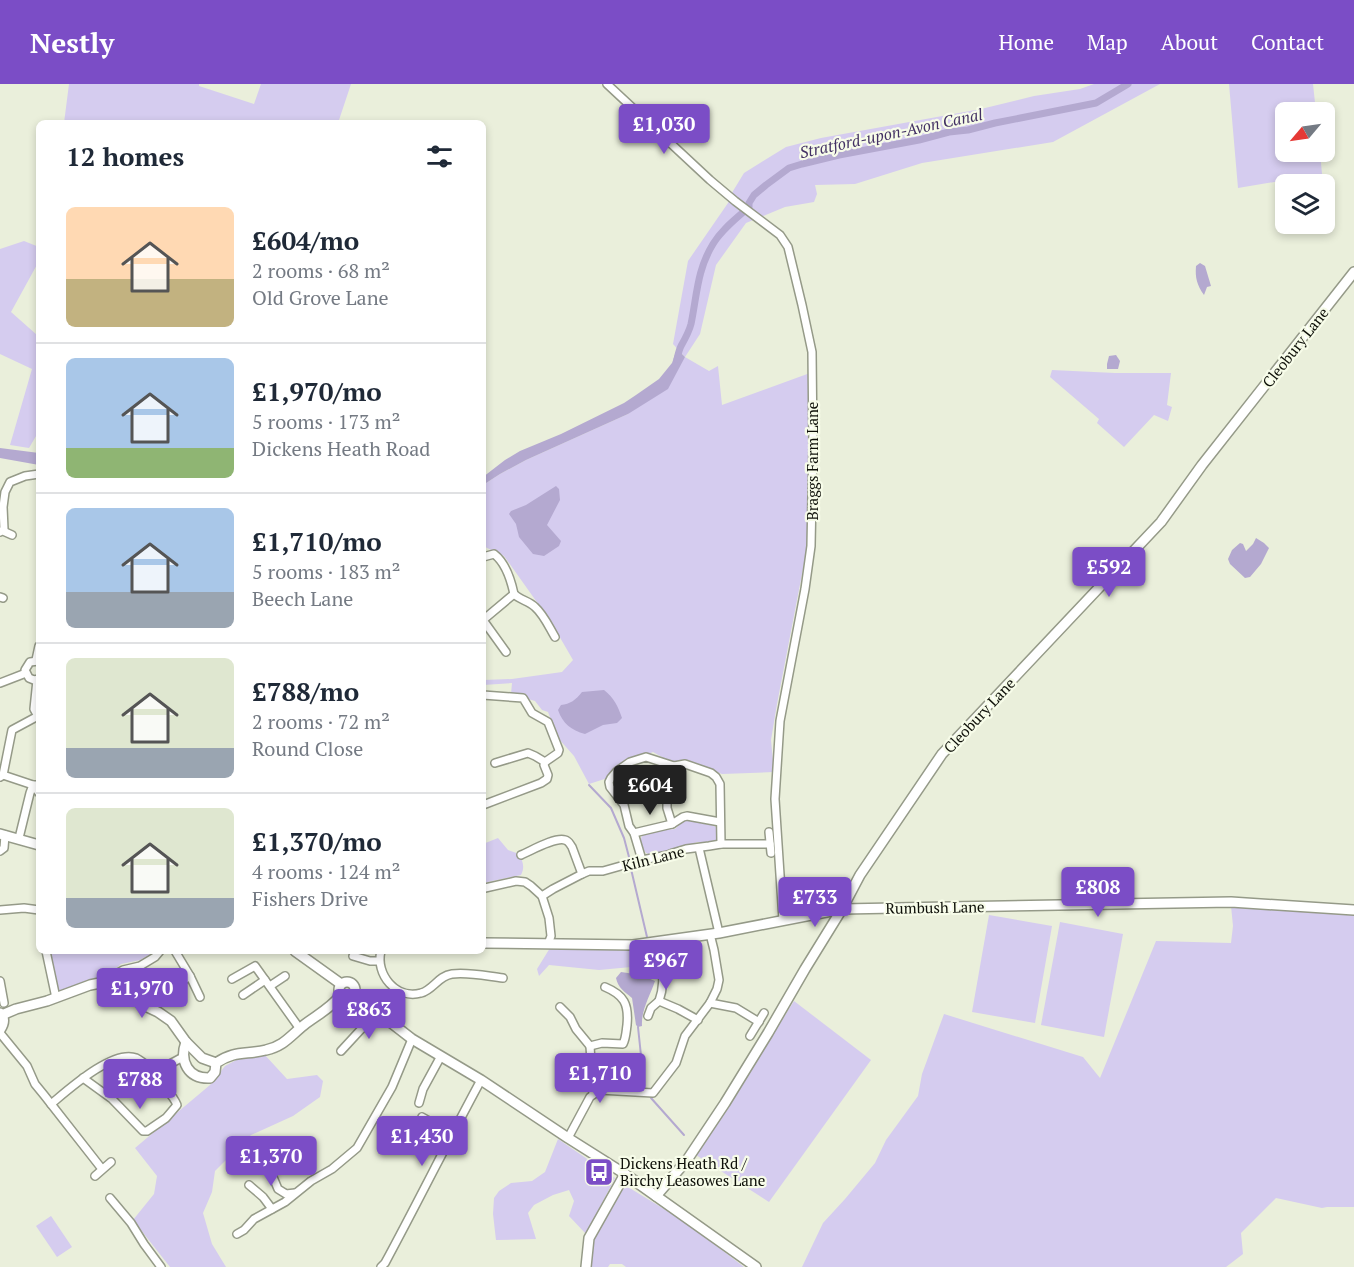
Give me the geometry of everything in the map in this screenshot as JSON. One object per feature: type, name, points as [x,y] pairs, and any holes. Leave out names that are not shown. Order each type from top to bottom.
[{"type":"street","name":"Braggs Farm Lane","points":[[607,84],[710,180],[780,235],[788,247],[812,352],[811,546],[806,589],[780,721],[775,799],[783,920]]},
{"type":"street","name":"Cleobury Lane","points":[[656,1196],[687,1160],[724,1103],[842,909],[860,875],[942,754],[1161,522],[1202,465],[1354,272]]},
{"type":"street","points":[[12,535],[1,532],[5,492],[10,483],[25,476],[36,474]]},
{"type":"street","points":[[486,555],[494,554],[500,558],[514,594],[534,606],[555,637]]},
{"type":"street","points":[[486,617],[514,594]]},
{"type":"street","points":[[486,624],[506,652]]},
{"type":"street","points":[[36,661],[28,664],[25,670],[29,678],[36,680]]},
{"type":"street","points":[[0,683],[26,673]]},
{"type":"street","points":[[36,694],[34,709],[36,712]]},
{"type":"street","points":[[486,695],[523,698],[532,713],[548,722],[559,750],[545,762]]},
{"type":"street","points":[[19,838],[30,792],[36,785],[2,776],[12,730],[36,716]]},
{"type":"street","points":[[495,763],[528,753],[545,762]]},
{"type":"street","points":[[642,860],[624,805],[610,787],[609,782],[630,762],[646,757],[674,766],[685,764],[716,777],[720,784],[721,844]]},
{"type":"street","points":[[486,805],[547,779],[545,762]]},
{"type":"street","points":[[672,824],[667,808],[667,796],[674,766]]},
{"type":"street","points":[[634,833],[672,824],[687,816],[720,822]]},
{"type":"street","points":[[769,832],[771,853]]},
{"type":"street","points":[[0,851],[4,848],[3,834],[36,844]]},
{"type":"street","points":[[521,855],[559,840],[565,840],[576,845],[582,874]]},
{"type":"street","name":"Kiln Lane","points":[[542,896],[589,871],[603,871],[686,849],[721,844],[770,844]]},
{"type":"street","points":[[568,1138],[590,1097],[600,1090],[649,1093],[676,1063],[685,1036],[710,1003],[717,989],[714,933],[699,848]]},
{"type":"street","points":[[486,889],[516,881],[525,882],[531,886],[542,896],[549,918],[551,936],[548,944]]},
{"type":"street","name":"Rumbush Lane","points":[[486,943],[633,945],[714,933],[842,909],[1231,902],[1354,909]]},
{"type":"street","points":[[0,910],[36,910]]},
{"type":"street","points":[[47,954],[56,998]]},
{"type":"street","points":[[111,983],[116,974],[140,966],[158,954]]},
{"type":"street","points":[[177,954],[200,997]]},
{"type":"street","points":[[299,954],[341,984]]},
{"type":"street","points":[[380,954],[379,961],[382,975],[389,984],[398,990],[415,994],[424,993],[440,978],[449,974],[500,978],[502,969]]},
{"type":"street","points":[[353,956],[379,961]]},
{"type":"street","points":[[648,1016],[663,990],[664,972],[661,960]]},
{"type":"street","points":[[232,979],[255,966],[300,1029]]},
{"type":"street","points":[[652,970],[664,972]]},
{"type":"street","points":[[181,982],[190,976]]},
{"type":"street","points":[[243,995],[285,976]]},
{"type":"street","points":[[0,981],[4,1003]]},
{"type":"street","points":[[102,1169],[35,1084],[27,1066],[0,1031],[4,1022],[1,1014],[56,998],[90,985],[111,983],[171,1021],[202,1059],[216,1063],[231,1054],[263,1051],[285,1043],[341,995]]},
{"type":"street","points":[[341,984],[350,983],[355,989],[354,994]]},
{"type":"street","points":[[341,984],[339,988],[341,995]]},
{"type":"street","points":[[590,1046],[602,1043],[623,1044],[626,1039],[628,1010],[624,999],[617,992],[605,987]]},
{"type":"street","points":[[354,994],[412,1039],[481,1080],[625,1174],[756,1267]]},
{"type":"street","points":[[341,995],[348,998],[354,994]]},
{"type":"street","points":[[658,1001],[698,1020]]},
{"type":"street","points":[[710,1003],[736,1008],[759,1022]]},
{"type":"street","points":[[560,1007],[570,1017],[576,1029],[590,1046],[593,1094]]},
{"type":"street","points":[[341,1051],[377,1012]]},
{"type":"street","points":[[750,1036],[764,1013]]},
{"type":"street","points":[[237,1234],[254,1219],[285,1202],[311,1181],[332,1169],[357,1148],[392,1087],[412,1039]]},
{"type":"street","points":[[186,1042],[183,1057],[187,1067],[194,1074],[201,1078],[210,1078],[215,1072],[216,1063]]},
{"type":"street","points":[[419,1103],[423,1089],[441,1056]]},
{"type":"street","points":[[51,1104],[83,1078],[98,1068],[114,1060],[134,1057],[155,1072],[177,1105],[166,1118],[147,1131],[143,1131],[112,1100],[83,1078]]},
{"type":"street","points":[[155,1072],[183,1057]]},
{"type":"street","points":[[381,1267],[443,1152],[448,1132],[481,1080]]},
{"type":"street","points":[[422,1117],[448,1132]]},
{"type":"street","points":[[264,1153],[278,1189],[286,1194],[296,1193]]},
{"type":"street","points":[[94,1176],[111,1162]]},
{"type":"street","points":[[586,1267],[589,1239],[625,1174]]},
{"type":"street","points":[[249,1185],[263,1197],[272,1209]]},
{"type":"street","points":[[110,1198],[132,1223],[161,1267]]},
{"type":"shaded area","points":[[69,84],[199,84],[199,86],[254,104],[261,84],[351,84],[339,120],[64,120]]},
{"type":"shaded area","points":[[1094,84],[1160,84],[1053,142],[922,163],[855,184],[815,185],[817,194],[814,202],[785,207],[746,223],[716,265],[700,334],[685,357],[673,344],[688,261],[728,203],[744,173],[786,147],[821,138],[1080,89]]},
{"type":"shaded area","points":[[1229,84],[1313,84],[1315,102],[1275,102],[1275,162],[1321,162],[1322,174],[1275,174],[1275,182],[1238,188]]},
{"type":"shaded area","points":[[24,241],[36,246],[36,266],[11,312],[36,334],[36,436],[29,448],[10,445],[32,369],[0,354],[0,249]]},
{"type":"shaded area","points":[[1200,263],[1205,266],[1211,286],[1207,287],[1204,295],[1196,278],[1196,266]]},
{"type":"shaded area","points":[[677,349],[685,357],[668,389],[628,414],[526,460],[486,483],[486,475],[505,460],[624,403],[659,379],[672,363]]},
{"type":"shaded area","points":[[1116,355],[1120,361],[1118,369],[1107,369],[1109,356]]},
{"type":"shaded area","points":[[685,357],[709,371],[718,366],[722,405],[810,373],[807,548],[771,740],[774,772],[722,774],[690,762],[671,762],[653,752],[635,759],[614,776],[589,784],[574,756],[558,738],[548,712],[542,710],[535,701],[511,694],[512,683],[486,685],[486,680],[562,672],[573,660],[551,622],[504,556],[486,547],[486,483],[526,460],[628,414]]},
{"type":"shaded area","points":[[1052,370],[1171,373],[1167,405],[1172,407],[1168,421],[1154,415],[1124,447],[1097,423],[1099,419],[1050,377]]},
{"type":"shaded area","points":[[0,448],[36,453],[36,464],[0,458]]},
{"type":"shaded area","points":[[556,486],[559,489],[560,500],[547,525],[561,541],[559,546],[544,556],[533,554],[519,537],[516,524],[509,514]]},
{"type":"shaded area","points":[[1256,538],[1269,548],[1261,564],[1250,577],[1245,578],[1230,564],[1228,559],[1232,550],[1240,543],[1246,551]]},
{"type":"shaded area","points":[[604,690],[613,699],[622,718],[617,723],[603,725],[585,734],[565,723],[558,710],[561,705],[573,701],[582,692]]},
{"type":"shaded area","points":[[690,819],[716,827],[719,831],[718,839],[710,842],[697,842],[667,854],[646,853],[641,839],[643,835],[648,832],[675,829],[684,820]]},
{"type":"shaded area","points":[[498,838],[508,850],[519,854],[523,864],[521,875],[486,882],[486,843]]},
{"type":"shaded area","points":[[1231,906],[1354,915],[1354,1207],[1322,1208],[1276,1198],[1241,1233],[1243,1254],[1226,1267],[802,1267],[823,1223],[875,1163],[886,1140],[918,1096],[922,1074],[944,1014],[1083,1057],[1100,1078],[1156,941],[1231,943],[1233,926]]},
{"type":"shaded area","points":[[989,915],[1052,926],[1035,1023],[972,1012]]},
{"type":"shaded area","points":[[1060,922],[1123,934],[1104,1037],[1041,1025]]},
{"type":"shaded area","points":[[597,947],[643,950],[642,966],[599,970],[549,965],[539,976],[537,969],[550,948]]},
{"type":"shaded area","points":[[50,954],[151,954],[140,960],[121,964],[108,975],[59,992]]},
{"type":"shaded area","points":[[621,972],[641,975],[655,981],[644,1009],[642,1026],[636,1025],[632,998],[618,984],[616,978]]},
{"type":"shaded area","points":[[794,1001],[871,1060],[769,1202],[696,1155]]},
{"type":"shaded area","points":[[264,1054],[287,1079],[317,1075],[323,1081],[320,1097],[293,1116],[251,1135],[215,1171],[212,1192],[203,1213],[212,1244],[226,1267],[170,1267],[133,1220],[154,1194],[157,1176],[135,1148],[210,1085],[225,1066],[244,1056]]},
{"type":"shaded area","points":[[558,1139],[615,1178],[586,1234],[569,1216],[574,1201],[569,1190],[534,1205],[528,1213],[536,1239],[496,1240],[494,1198],[499,1191],[511,1183],[532,1181],[545,1172]]},
{"type":"shaded area","points":[[623,1184],[687,1223],[744,1267],[626,1267],[622,1264],[610,1264],[608,1267],[590,1267],[590,1244]]},
{"type":"shaded area","points":[[51,1216],[72,1247],[57,1257],[36,1226]]},
{"type":"waterway","name":"Stratford-upon-Avon Canal","points":[[677,359],[691,324],[704,263],[713,244],[725,229],[749,207],[754,195],[789,168],[839,155],[1096,103],[1128,84]]},
{"type":"waterway","points":[[589,785],[611,808],[624,838],[629,857]]},
{"type":"waterway","points":[[631,869],[647,937]]},
{"type":"waterway","points":[[639,957],[641,975]]},
{"type":"waterway","points":[[638,1027],[644,1084]]},
{"type":"waterway","points":[[651,1098],[684,1135]]},
{"type":"place","name":"Dickens Heath Rd / Birchy Leasowes Lane","points":[[599,1172]]}]
